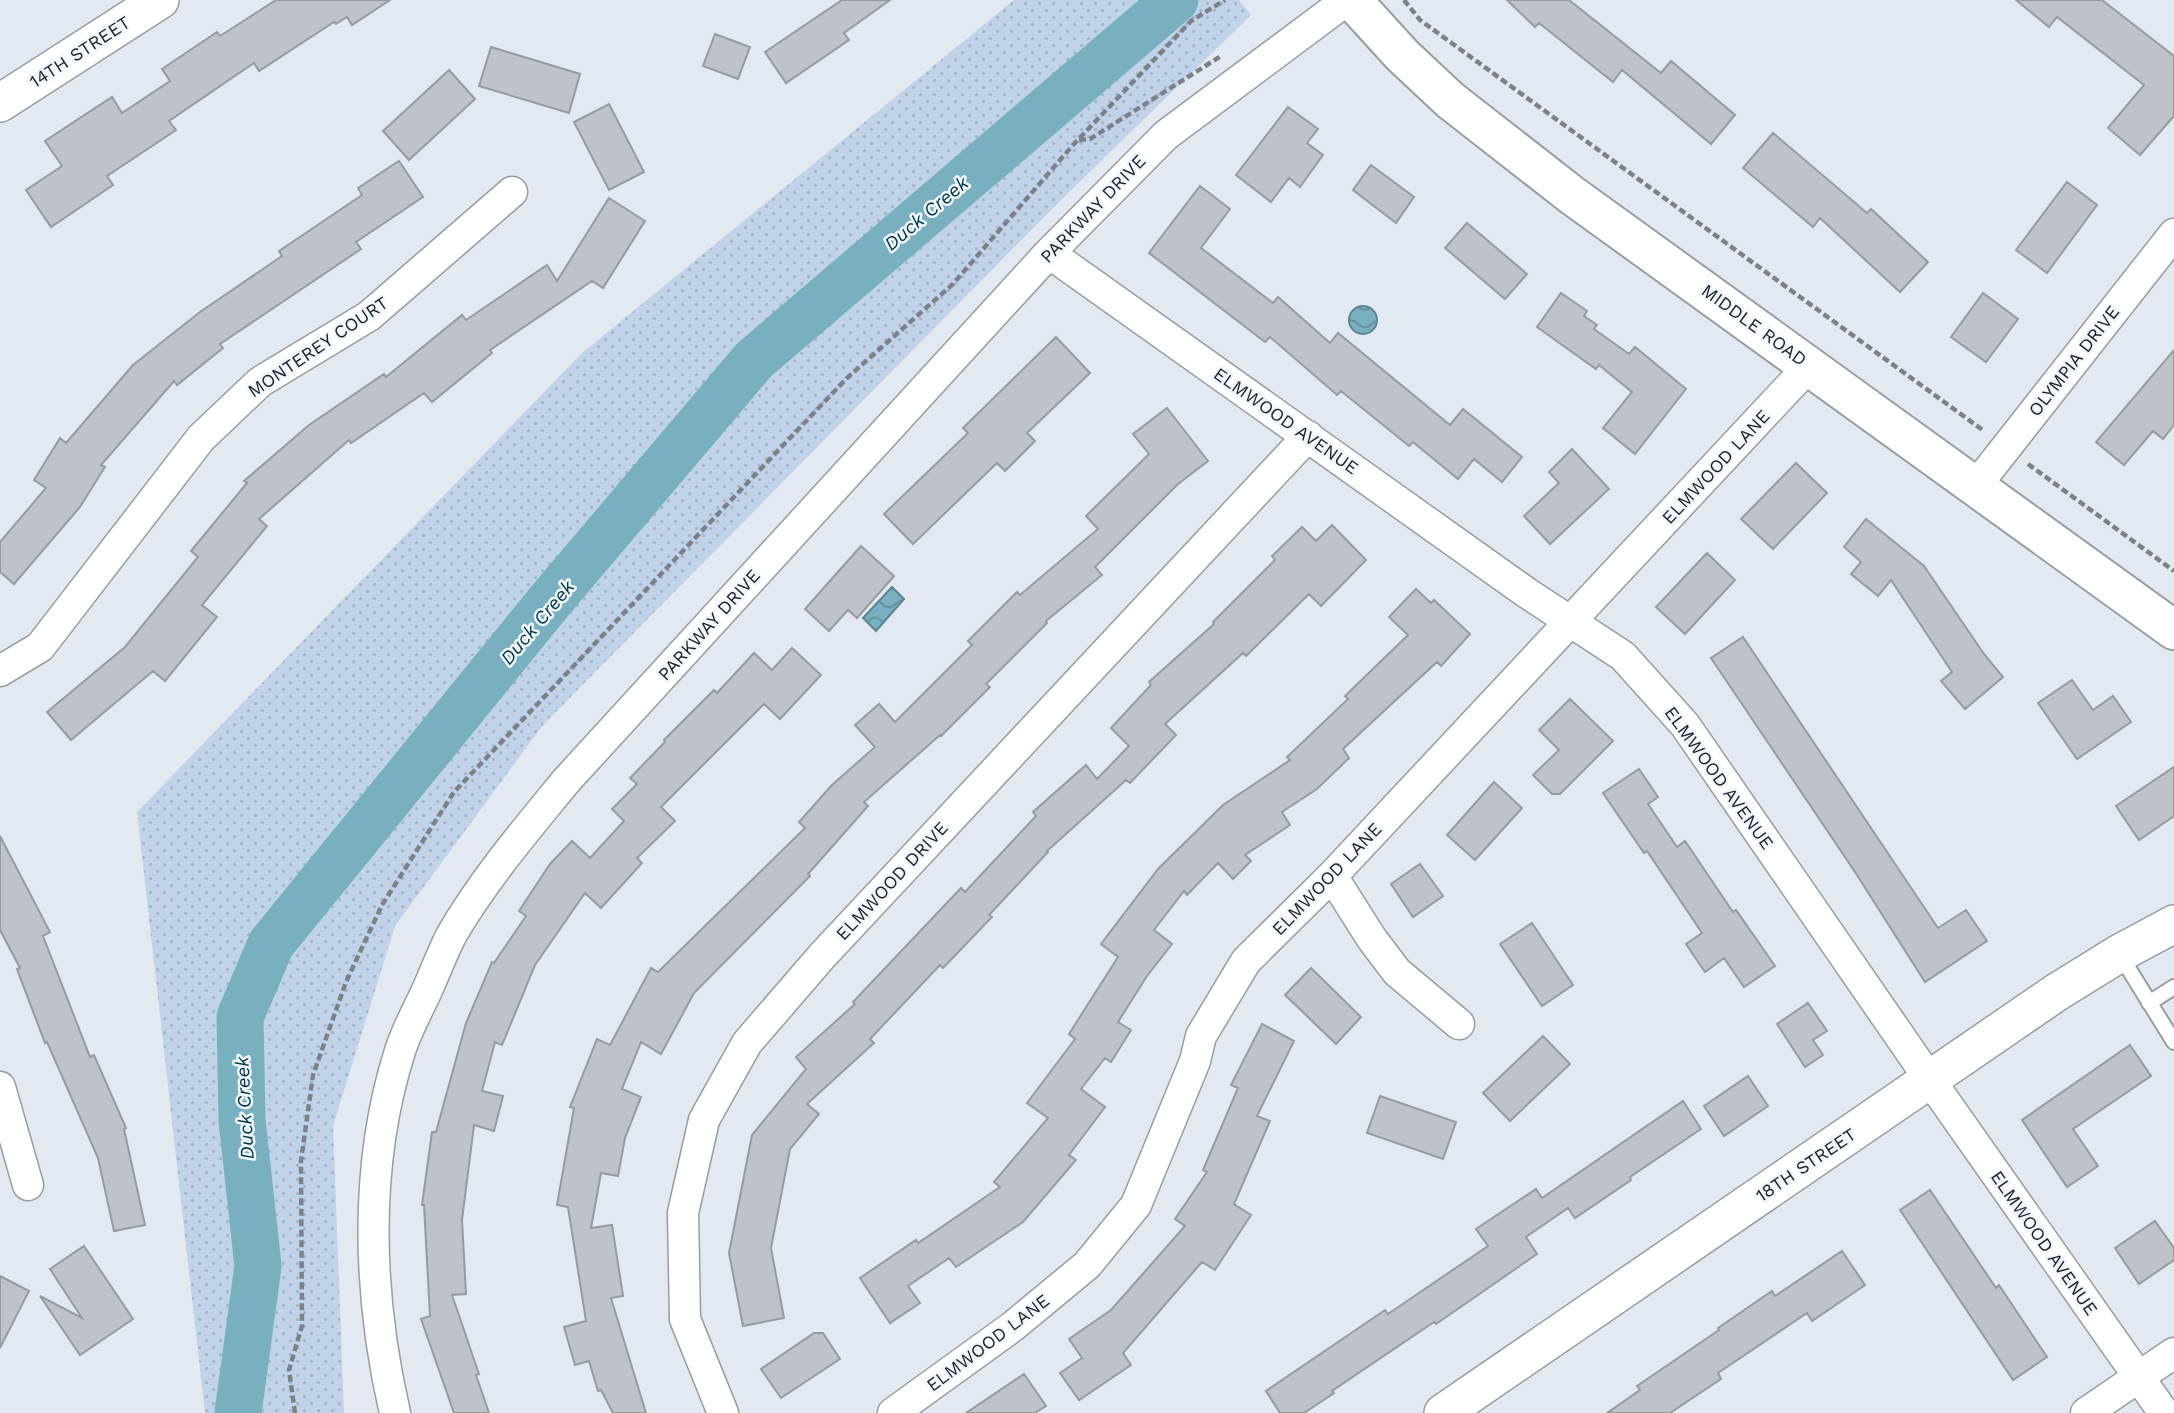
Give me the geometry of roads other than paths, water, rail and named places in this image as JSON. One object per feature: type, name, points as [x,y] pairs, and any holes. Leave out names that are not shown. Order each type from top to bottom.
[{"type":"main road","name":"MIDDLE ROAD","points":[[1350,0],[1402,55],[1450,100],[1573,195],[2174,630]]},
{"type":"street","name":"14TH STREET","points":[[0,103],[160,0]]},
{"type":"street","name":"PARKWAY DRIVE","points":[[395,1413],[384,1365],[375,1281],[375,1197],[384,1114],[400,1049],[452,935],[506,854],[566,781],[1049,253],[1166,135],[1350,0]]},
{"type":"street","name":"MONTEREY COURT","points":[[0,671],[40,647],[201,439],[260,382],[369,316],[512,192]]},
{"type":"street","name":"OLYMPIA DRIVE","points":[[1975,487],[2174,234]]},
{"type":"street","name":"ELMWOOD AVENUE","points":[[1049,253],[1527,593],[1623,656],[1685,725],[2164,1413]]},
{"type":"street","name":"ELMWOOD LANE","points":[[893,1413],[1012,1327],[1087,1265],[1136,1205],[1195,1061],[1201,1036],[1246,961],[1332,876],[1810,365]]},
{"type":"street","name":"ELMWOOD DRIVE","points":[[723,1413],[685,1319],[683,1213],[704,1121],[747,1043],[822,956],[1308,436]]},
{"type":"street","points":[[1332,876],[1397,972],[1459,1024]]},
{"type":"street","name":"18TH STREET","points":[[1443,1413],[2057,992],[2174,924]]},
{"type":"street","points":[[0,1087],[28,1185]]},
{"type":"street","points":[[2087,1413],[2174,1353]]},
{"type":"lane","points":[[2120,953],[2174,1042]]},
{"type":"lane","points":[[2149,1003],[2174,987]]},
{"type":"water","points":[[1363,306],[1373,310],[1377,320],[1373,330],[1363,334],[1353,330],[1349,320],[1353,310]]},
{"type":"water","points":[[892,587],[904,599],[876,631],[863,618]]},
{"type":"waterway","name":"Duck Creek","points":[[238,1413],[258,1266],[242,1120],[240,1017],[271,944],[549,602],[754,360],[1175,0]]}]
